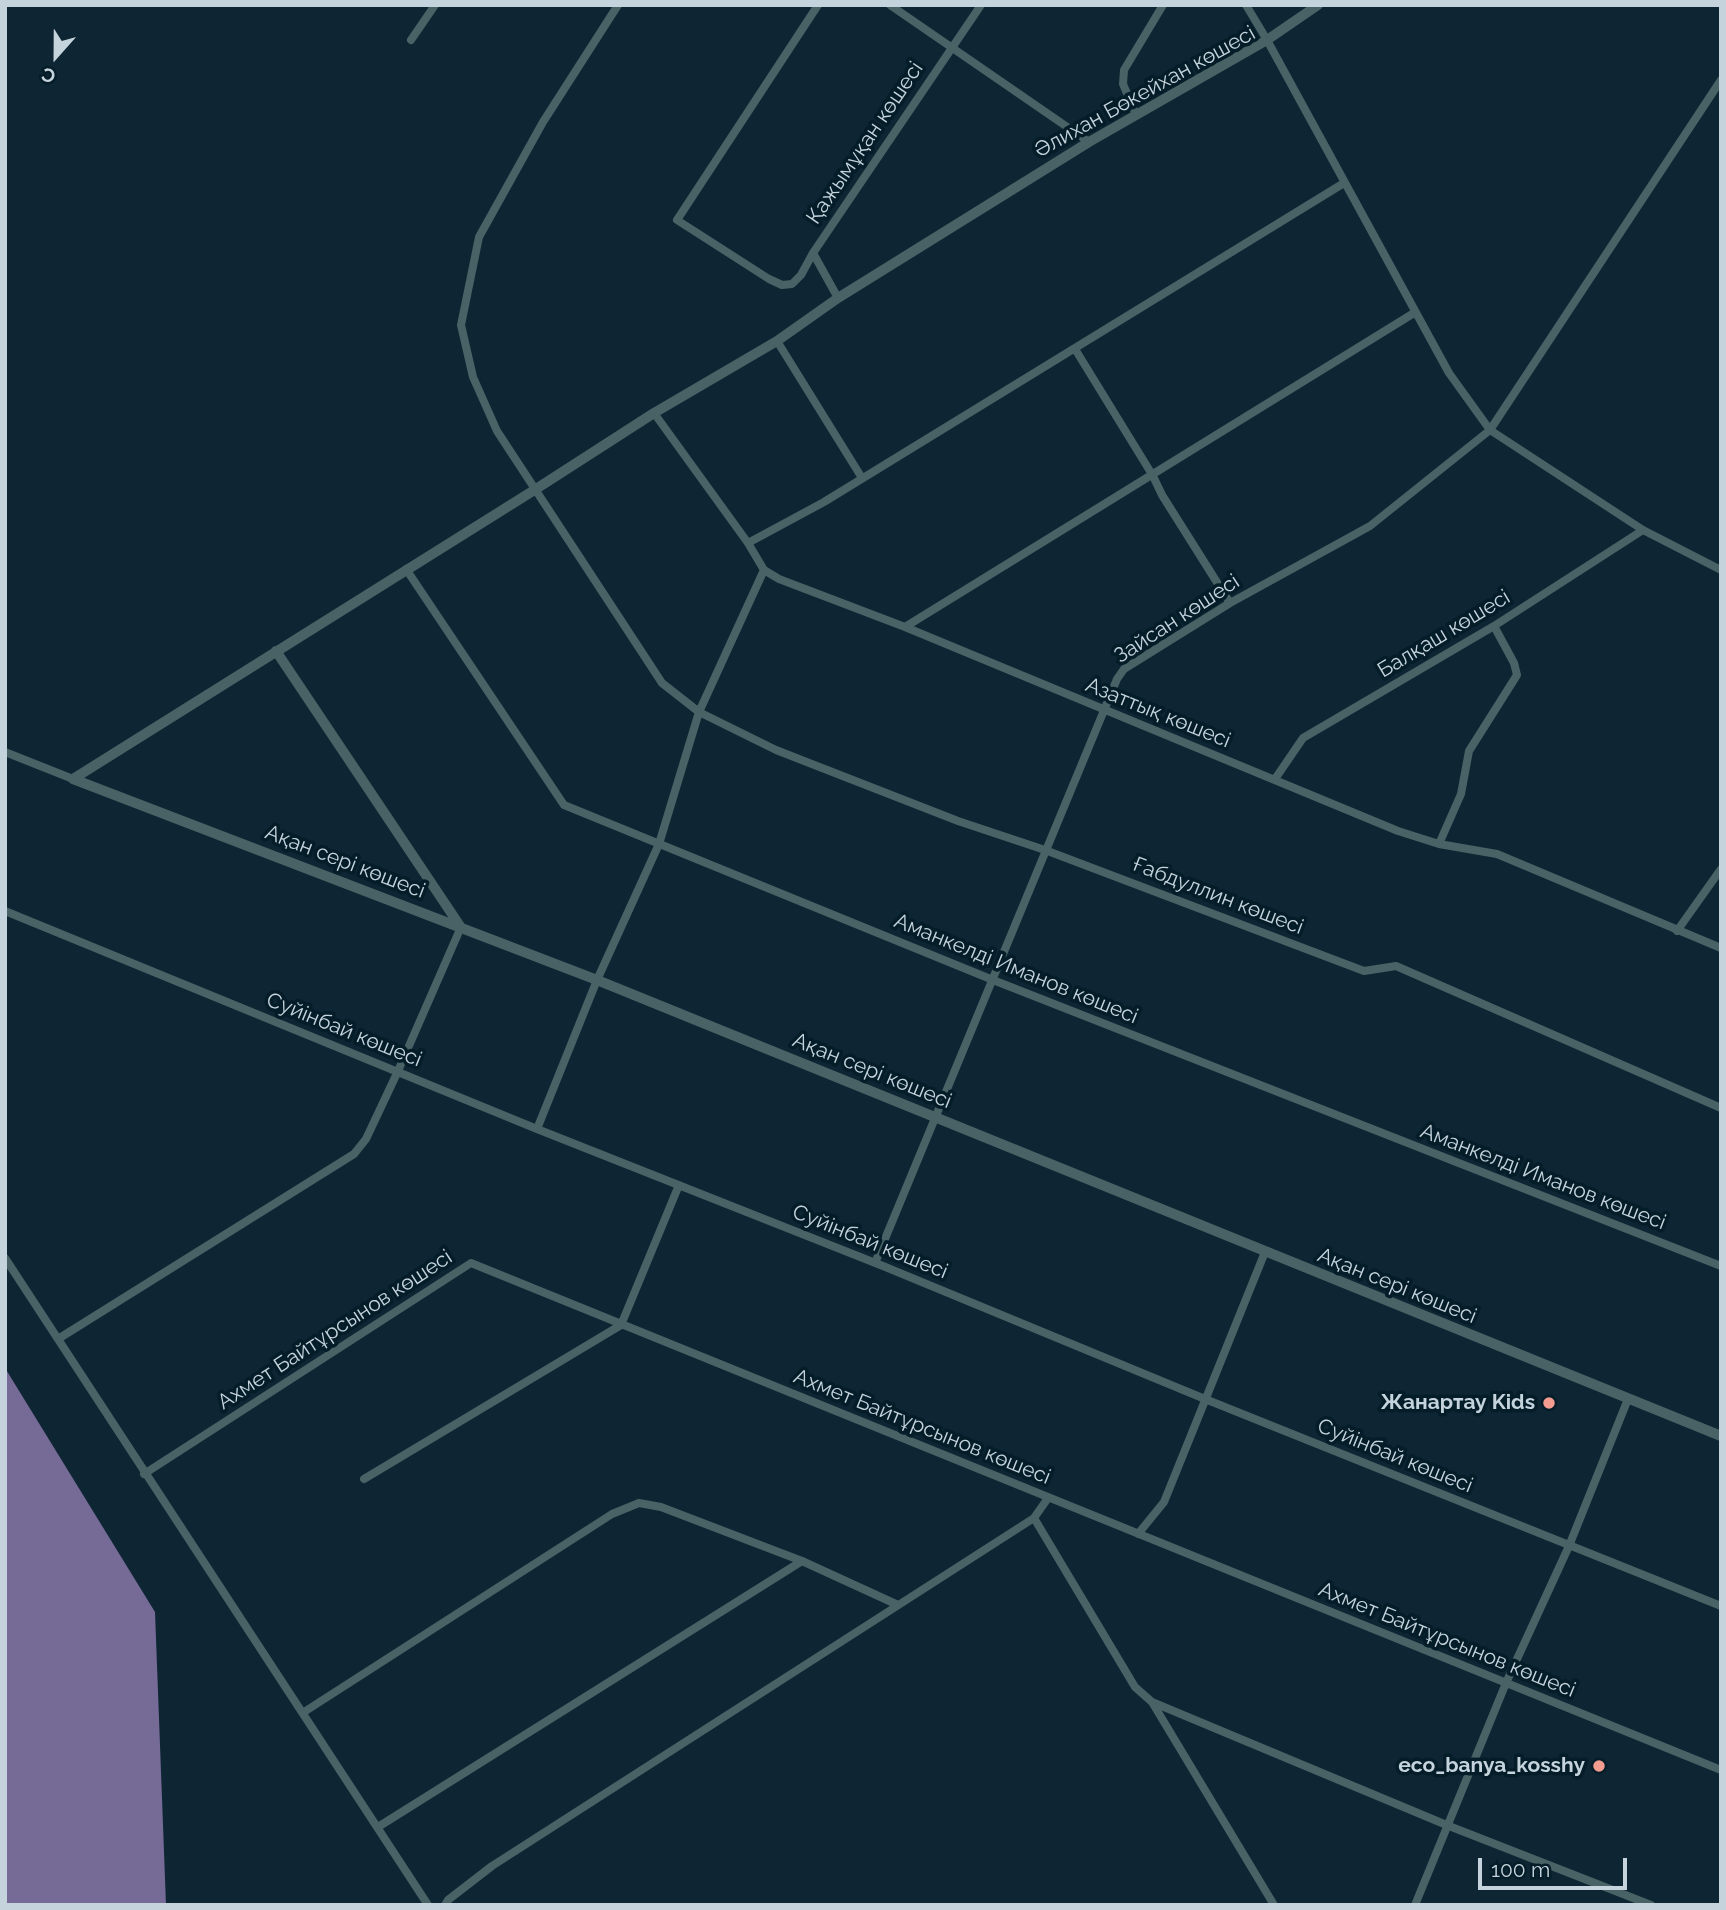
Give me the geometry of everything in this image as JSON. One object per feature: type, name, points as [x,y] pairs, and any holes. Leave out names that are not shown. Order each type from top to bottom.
[{"type":"street","points":[[411,40],[435,5]]},
{"type":"street","name":"Ғабдуллин көшесі","points":[[618,5],[543,122],[479,237],[461,325],[473,377],[497,430],[662,683],[699,712],[776,750],[958,821],[1045,850],[1364,971],[1396,966],[1721,1108]]},
{"type":"street","points":[[813,253],[801,275],[792,284],[782,285],[677,220],[818,5]]},
{"type":"street","points":[[890,5],[1089,142]]},
{"type":"street","name":"Қажымұқан көшесі","points":[[838,298],[813,253],[981,5]]},
{"type":"street","points":[[1136,115],[1123,83],[1124,70],[1163,5]]},
{"type":"street","points":[[1246,5],[1267,40],[1318,5]]},
{"type":"street","name":"Әлихан Бөкейхан көшесі","points":[[838,298],[1089,142],[1267,40],[1414,313],[1449,373],[1490,430]]},
{"type":"street","name":"Зайсан көшесі","points":[[875,1263],[1103,709],[1124,669],[1230,603],[1370,526],[1490,430],[1721,80]]},
{"type":"street","points":[[748,543],[824,502],[1344,183]]},
{"type":"street","points":[[73,779],[654,412],[777,341],[838,298]]},
{"type":"street","points":[[905,627],[1414,313]]},
{"type":"street","points":[[777,341],[862,478]]},
{"type":"street","points":[[1075,349],[1230,603]]},
{"type":"street","points":[[537,1129],[597,980],[659,844],[699,712],[764,570],[748,543],[654,412]]},
{"type":"street","points":[[1490,430],[1643,530],[1721,570]]},
{"type":"street","name":"Балқаш көшесі","points":[[1275,779],[1303,738],[1494,626],[1643,530]]},
{"type":"street","name":"Аманкелді Иманов көшесі","points":[[406,569],[564,806],[993,979],[1721,1266]]},
{"type":"street","name":"Азаттық көшесі","points":[[764,570],[779,579],[905,627],[1398,831],[1439,844],[1497,854],[1721,948]]},
{"type":"street","points":[[1439,844],[1461,794],[1469,751],[1517,675],[1514,663],[1494,626]]},
{"type":"street","points":[[58,1339],[355,1154],[366,1139],[398,1071],[461,927],[276,651]]},
{"type":"street","name":"Ақан сері көшесі","points":[[5,752],[597,980],[1721,1436]]},
{"type":"street","points":[[1677,931],[1721,869]]},
{"type":"street","name":"Суйінбай көшесі","points":[[5,911],[537,1129],[1721,1606]]},
{"type":"street","points":[[364,1479],[621,1325],[679,1185]]},
{"type":"street","points":[[1138,1534],[1164,1502],[1265,1252]]},
{"type":"street","points":[[5,1258],[428,1905]]},
{"type":"street","name":"Ахмет Байтұрсынов көшесі","points":[[144,1474],[471,1263],[1721,1770]]},
{"type":"street","points":[[1415,1905],[1506,1683],[1569,1546],[1628,1399]]},
{"type":"street","points":[[445,1905],[492,1866],[1034,1518],[1048,1498]]},
{"type":"street","points":[[304,1712],[612,1514],[639,1503],[661,1507],[802,1561],[898,1605]]},
{"type":"street","points":[[1034,1518],[1135,1687],[1152,1702],[1274,1905]]},
{"type":"street","points":[[378,1827],[802,1561]]},
{"type":"street","points":[[1152,1702],[1449,1826],[1651,1905]]},
{"type":"shaded area","points":[[5,1368],[155,1612],[166,1905],[5,1905]]},
{"type":"place","name":"Жанартау Kids","points":[[1549,1403]]},
{"type":"place","name":"eco_banya_kosshy","points":[[1599,1766]]}]
